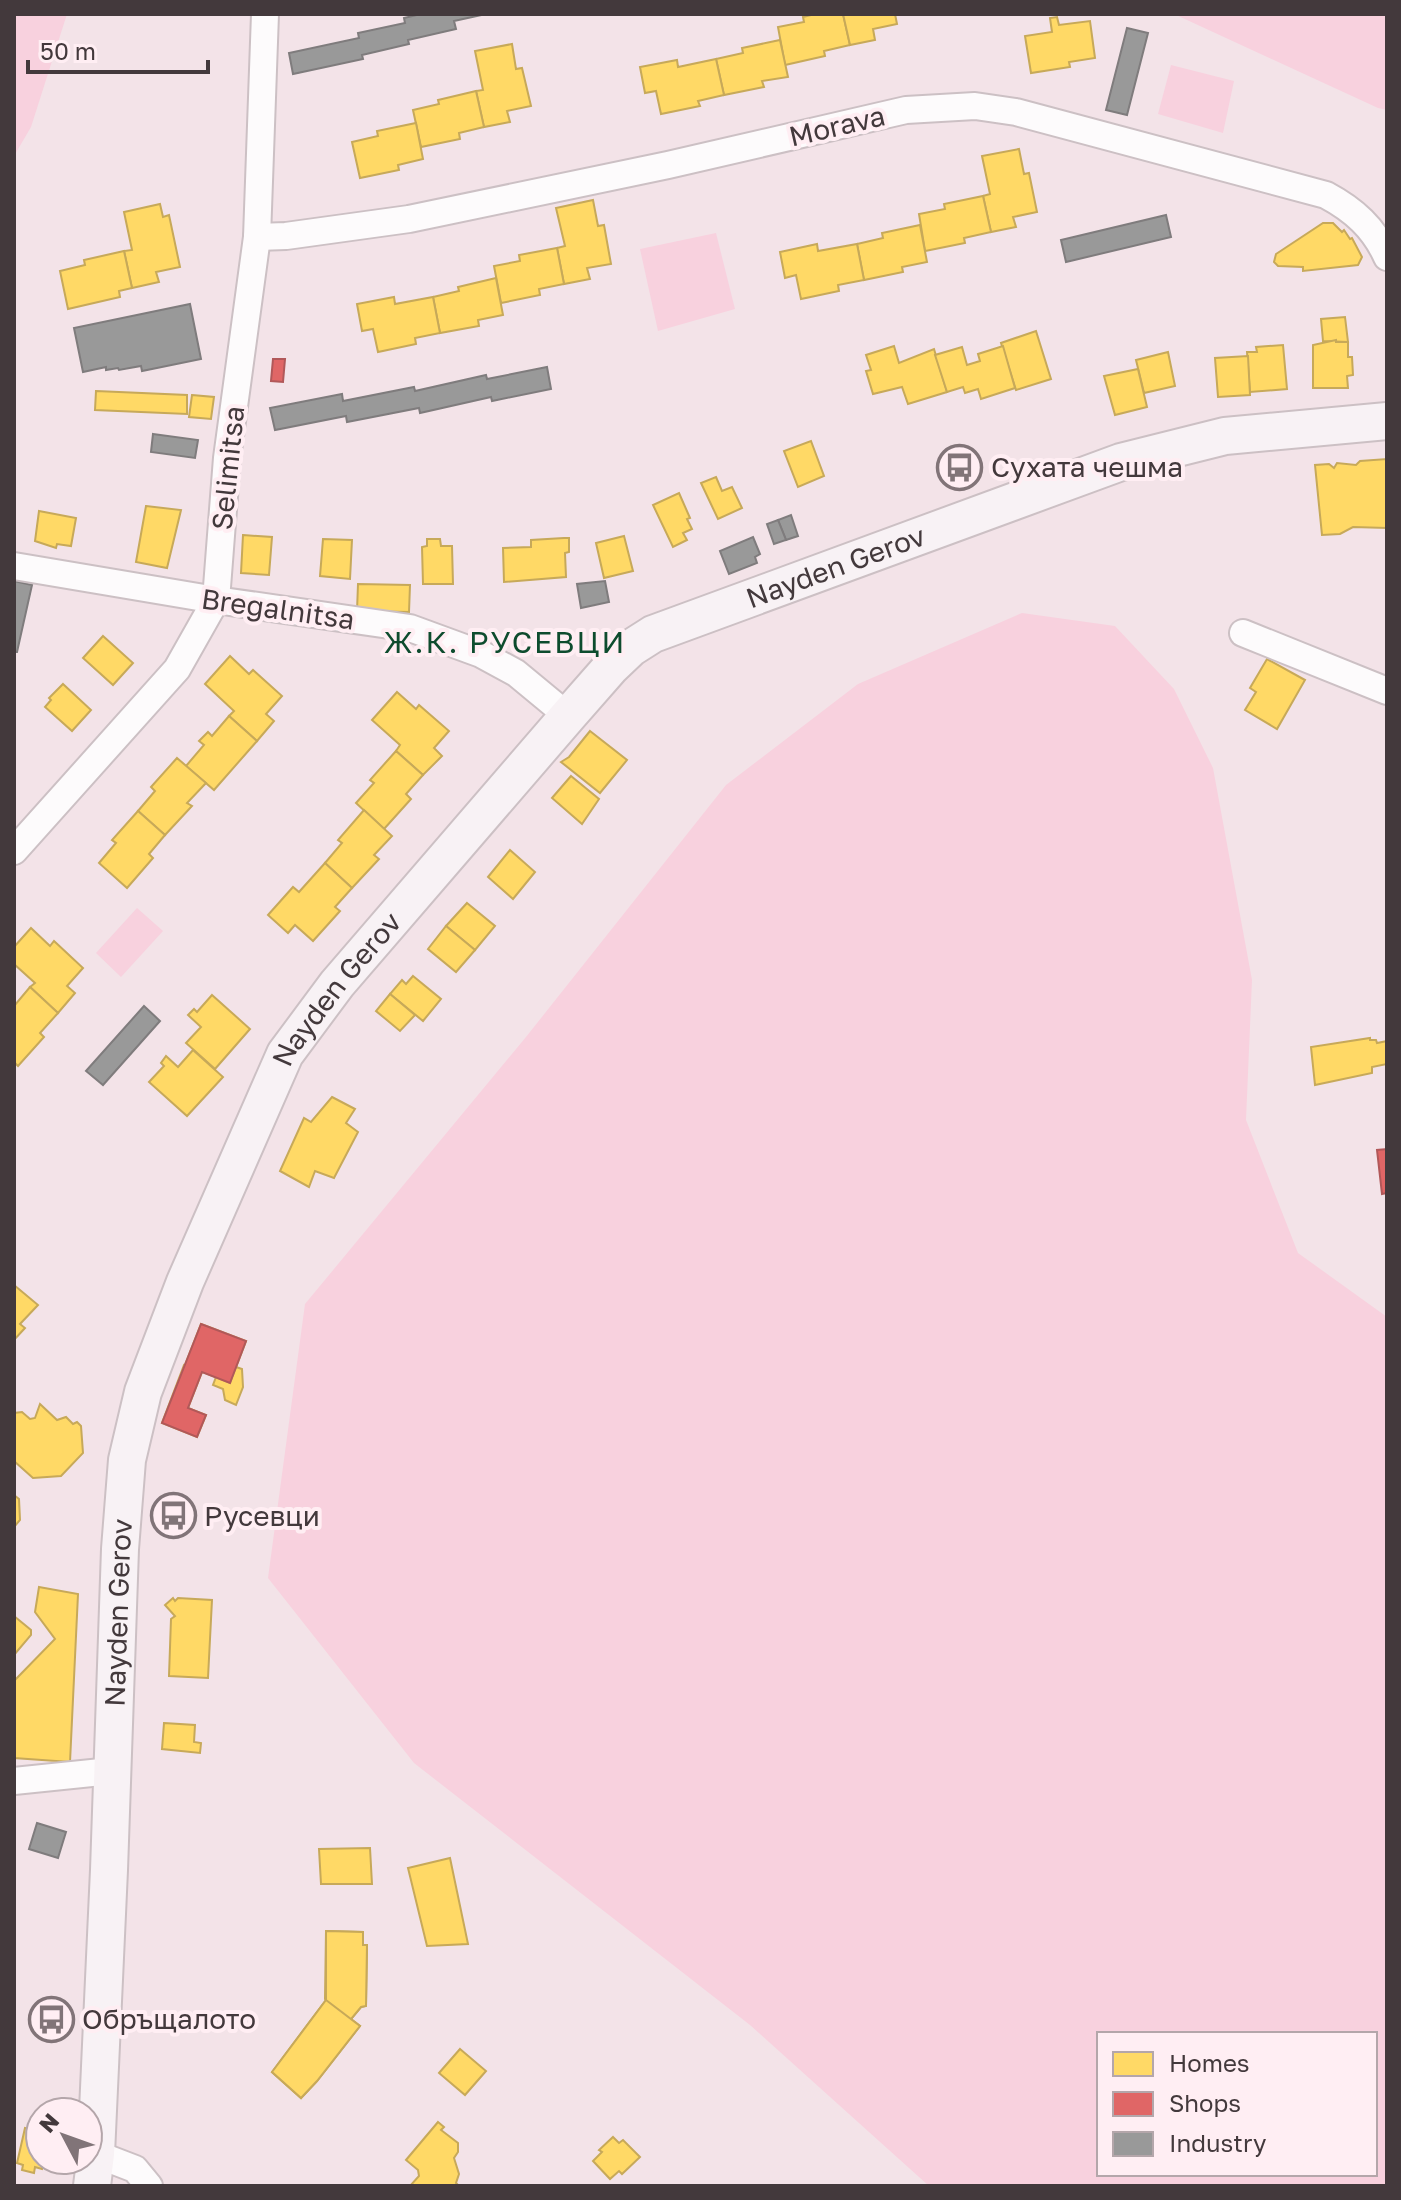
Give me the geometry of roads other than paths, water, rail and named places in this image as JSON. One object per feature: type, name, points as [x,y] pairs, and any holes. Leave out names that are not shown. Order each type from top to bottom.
[{"type":"street","name":"Selimitsa","points":[[14,851],[177,669],[216,600],[227,458],[257,237],[265,14]]},
{"type":"street","name":"Morava","points":[[257,237],[286,236],[409,219],[668,165],[906,110],[975,106],[1016,112],[1326,195],[1360,217],[1377,236],[1387,257]]},
{"type":"street","name":"Nayden Gerov","points":[[98,2096],[120,1549],[127,1460],[143,1392],[185,1282],[285,1054],[337,984],[611,667],[631,648],[653,634],[1121,462],[1225,436],[1387,421]]},
{"type":"street","name":"Bregalnitsa","points":[[14,566],[410,628],[481,654],[516,673],[568,716]]},
{"type":"street","points":[[1243,633],[1387,691]]},
{"type":"street","points":[[14,1781],[111,1771]]},
{"type":"street","points":[[104,2170],[135,2169],[149,2186]]},
{"type":"place","name":"Сухата чешма","points":[[960,467]]},
{"type":"place","name":"Русевци","points":[[173,1516]]},
{"type":"place","name":"Обръщалото","points":[[51,2019]]},
{"type":"district","name":"Ж.К. РУСЕВЦИ","points":[[505,643]]}]
